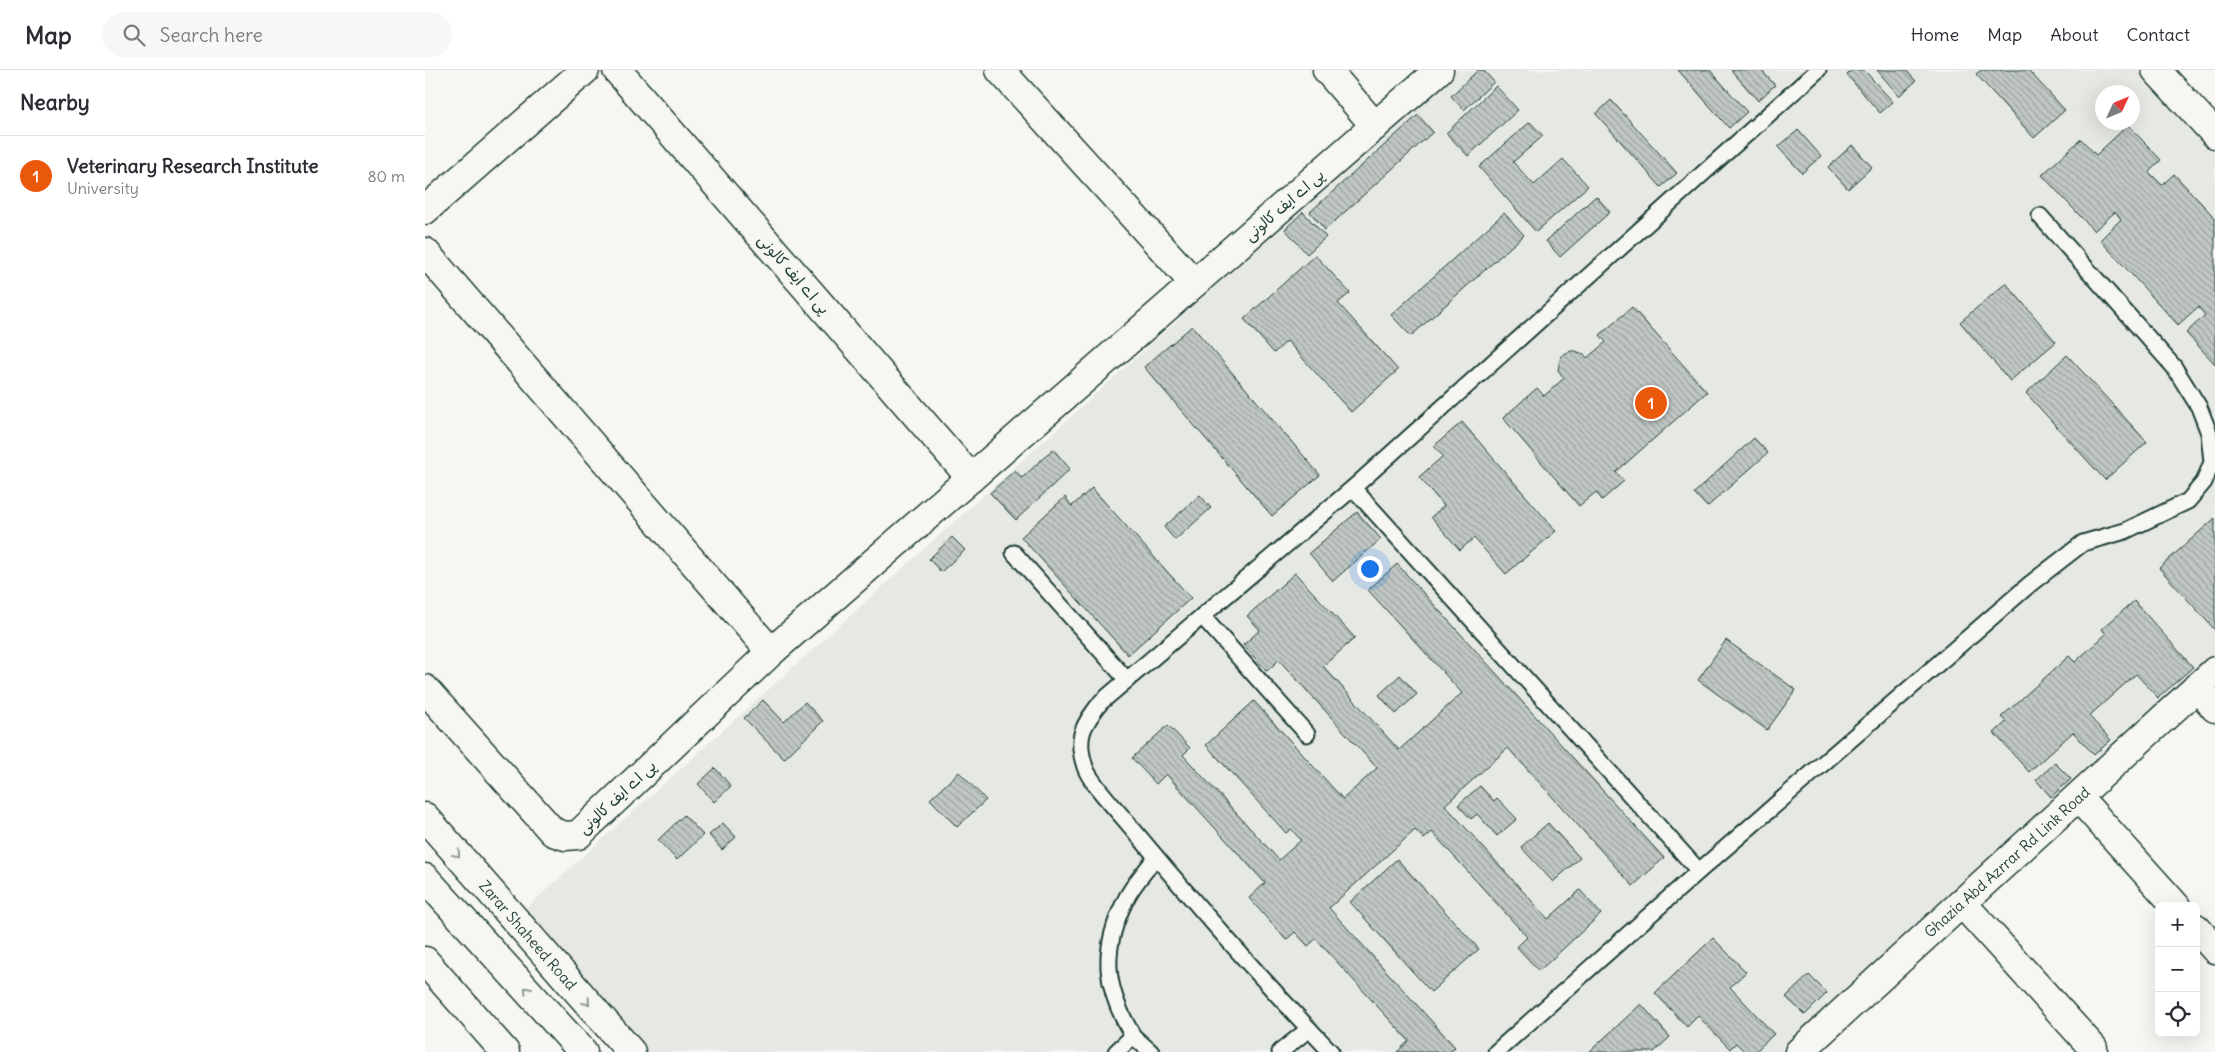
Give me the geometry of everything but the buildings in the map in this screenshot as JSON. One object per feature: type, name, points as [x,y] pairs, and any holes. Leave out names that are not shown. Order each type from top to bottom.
[{"type":"street","points":[[425,210],[585,70]]},
{"type":"street","name":"پی اے ایف کالونی","points":[[617,70],[971,478]]},
{"type":"street","points":[[1000,70],[1194,283]]},
{"type":"street","points":[[1327,70],[1375,126]]},
{"type":"street","name":"پی اے ایف کالونی","points":[[425,689],[553,832],[565,836],[578,835],[771,652],[1439,70]]},
{"type":"street","points":[[2156,70],[2215,134]]},
{"type":"street","points":[[425,252],[771,652]]},
{"type":"street","points":[[2206,679],[2215,708]]},
{"type":"street","name":"Ghazia Abd Azrrar Rd Link Road","points":[[1799,1052],[2206,679]]},
{"type":"street","points":[[2078,797],[2172,902]]},
{"type":"street","name":"Zarar Shaheed Road","points":[[425,817],[631,1052]]},
{"type":"street","points":[[425,878],[583,1052]]},
{"type":"street","points":[[1962,903],[2093,1048]]},
{"type":"street","points":[[2200,932],[2215,949]]},
{"type":"street","points":[[425,961],[505,1052]]},
{"type":"lane","points":[[1331,1052],[1156,856],[1085,770],[1080,746],[1085,723],[1101,702],[1353,488],[1818,70]]},
{"type":"lane","points":[[1496,1052],[1699,871],[2030,584],[2083,543],[2125,531],[2155,518],[2188,501],[2204,482],[2212,462],[2209,433],[2199,407],[2174,367],[2040,216]]},
{"type":"lane","points":[[1353,488],[1699,871]]},
{"type":"lane","points":[[1014,553],[1127,680]]},
{"type":"lane","points":[[1202,616],[1307,734]]},
{"type":"lane","points":[[1151,1052],[1133,1036],[1118,1011],[1109,980],[1111,939],[1125,900],[1156,856]]},
{"type":"lane","points":[[1280,1052],[1309,1029]]},
{"type":"lane","points":[[1116,1052],[1133,1036]]},
{"type":"shaded area","points":[[1455,70],[2156,70],[2215,135],[2215,671],[1799,1052],[631,1052],[514,919]]},
{"type":"place","name":"Veterinary Research Institute","points":[[1651,403]]}]
